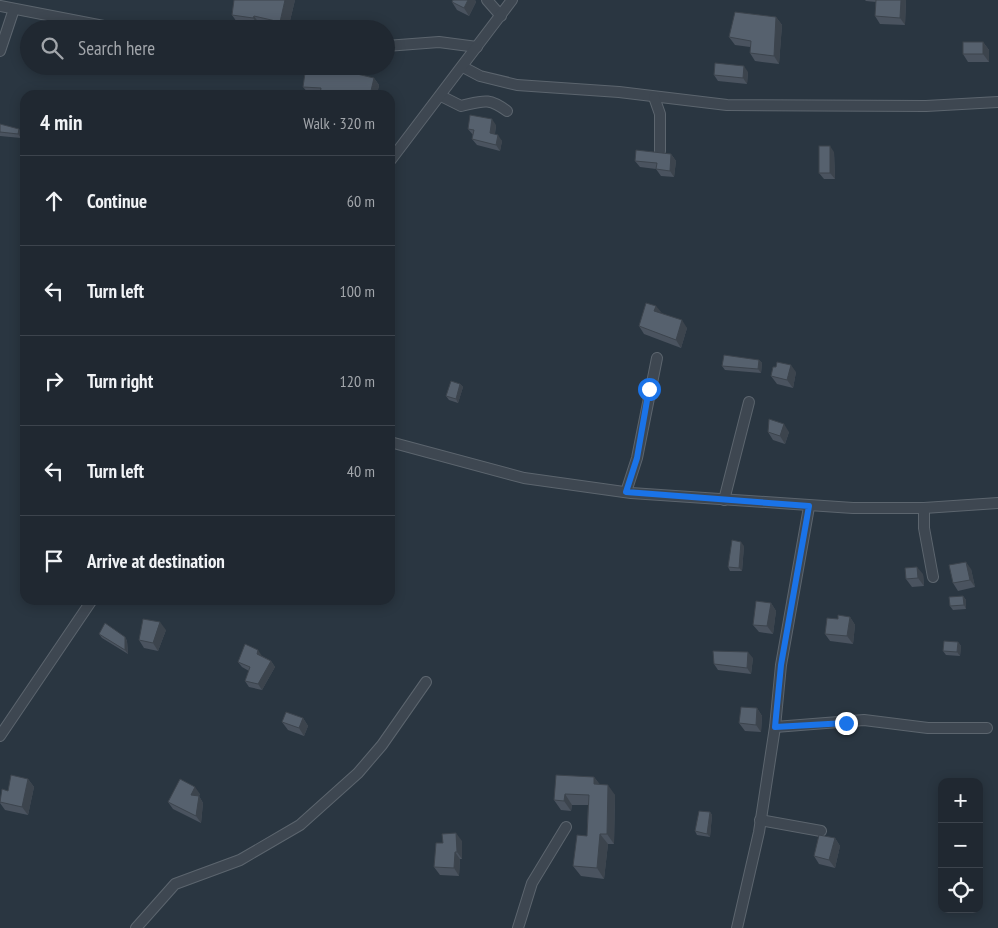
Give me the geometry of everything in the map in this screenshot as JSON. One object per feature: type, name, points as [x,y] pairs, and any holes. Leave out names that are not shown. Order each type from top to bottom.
[{"type":"street","points":[[0,52],[18,10],[25,0]]},
{"type":"street","points":[[488,0],[500,16]]},
{"type":"street","points":[[395,155],[512,0]]},
{"type":"street","points":[[0,6],[71,20]]},
{"type":"street","points":[[395,45],[439,42],[477,47]]},
{"type":"street","points":[[463,67],[480,76],[517,85],[619,92],[718,104],[773,107],[926,106],[998,102]]},
{"type":"street","points":[[441,96],[462,106],[480,101],[494,101],[507,110]]},
{"type":"street","points":[[654,97],[660,114],[660,151]]},
{"type":"street","points":[[626,492],[637,458],[657,358]]},
{"type":"street","points":[[724,500],[750,402]]},
{"type":"street","points":[[395,443],[524,478],[626,492],[809,506],[924,508],[998,503]]},
{"type":"street","points":[[737,928],[760,820],[775,727],[781,665],[809,506]]},
{"type":"street","points":[[924,508],[924,528],[933,576]]},
{"type":"street","points":[[0,736],[89,605]]},
{"type":"street","points":[[136,928],[175,884],[240,860],[300,825],[358,773],[382,745],[426,682]]},
{"type":"street","points":[[775,727],[864,720],[909,727],[987,728]]},
{"type":"street","points":[[760,820],[821,831]]},
{"type":"street","points":[[518,928],[532,882],[566,827]]},
{"type":"building","points":[[234,0],[285,0],[280,20],[232,15]]},
{"type":"building","points":[[453,0],[468,0],[464,8],[452,2]]},
{"type":"building","points":[[876,0],[901,0],[900,18],[875,16]]},
{"type":"building","points":[[735,12],[776,17],[774,56],[750,53],[751,41],[729,37]]},
{"type":"building","points":[[963,42],[983,42],[983,54],[963,54]]},
{"type":"building","points":[[715,63],[744,66],[743,78],[714,75]]},
{"type":"building","points":[[305,75],[361,75],[374,78],[371,90],[321,90],[321,88],[303,87]]},
{"type":"building","points":[[470,115],[492,119],[490,133],[498,135],[496,145],[472,139],[474,130],[468,129]]},
{"type":"building","points":[[0,124],[19,129],[18,134],[0,132]]},
{"type":"building","points":[[819,146],[830,146],[830,173],[819,173]]},
{"type":"building","points":[[636,150],[671,154],[670,171],[656,169],[657,163],[635,161]]},
{"type":"building","points":[[646,303],[656,306],[654,311],[682,320],[676,340],[639,326]]},
{"type":"building","points":[[724,355],[759,360],[758,369],[722,366]]},
{"type":"building","points":[[777,362],[791,365],[787,380],[771,376],[773,367],[776,367]]},
{"type":"building","points":[[451,381],[460,384],[456,399],[446,396]]},
{"type":"building","points":[[769,419],[784,424],[780,436],[768,432]]},
{"type":"building","points":[[732,540],[741,542],[739,568],[728,567]]},
{"type":"building","points":[[966,562],[970,580],[953,583],[949,565]]},
{"type":"building","points":[[917,567],[918,578],[906,579],[905,568]]},
{"type":"building","points":[[963,596],[964,605],[950,606],[949,597]]},
{"type":"building","points":[[756,601],[771,603],[767,626],[753,625]]},
{"type":"building","points":[[838,615],[850,617],[847,636],[825,634],[827,618],[838,619]]},
{"type":"building","points":[[143,619],[160,622],[153,643],[139,640]]},
{"type":"building","points":[[105,623],[125,637],[125,650],[99,634]]},
{"type":"building","points":[[944,641],[958,642],[957,652],[943,651]]},
{"type":"building","points":[[245,644],[258,650],[257,654],[271,661],[258,684],[245,681],[250,667],[238,662]]},
{"type":"building","points":[[713,651],[748,652],[747,668],[714,664]]},
{"type":"building","points":[[741,707],[757,708],[756,725],[739,723]]},
{"type":"building","points":[[286,712],[303,718],[299,728],[282,722]]},
{"type":"building","points":[[11,775],[28,779],[22,807],[0,802],[2,789],[8,791]]},
{"type":"building","points":[[556,775],[594,777],[594,784],[608,785],[607,834],[600,834],[597,868],[573,866],[577,835],[587,836],[589,795],[565,794],[564,801],[554,800]]},
{"type":"building","points":[[180,779],[195,787],[191,795],[199,796],[196,816],[168,802]]},
{"type":"building","points":[[699,811],[710,812],[707,834],[695,831]]},
{"type":"building","points":[[456,833],[457,852],[455,852],[454,868],[434,867],[436,843],[443,843],[442,834]]},
{"type":"building","points":[[819,835],[835,838],[829,860],[814,856]]},
{"type":"route","points":[[649,389],[641,442],[626,492],[809,506],[781,665],[775,727],[846,723]]}]
